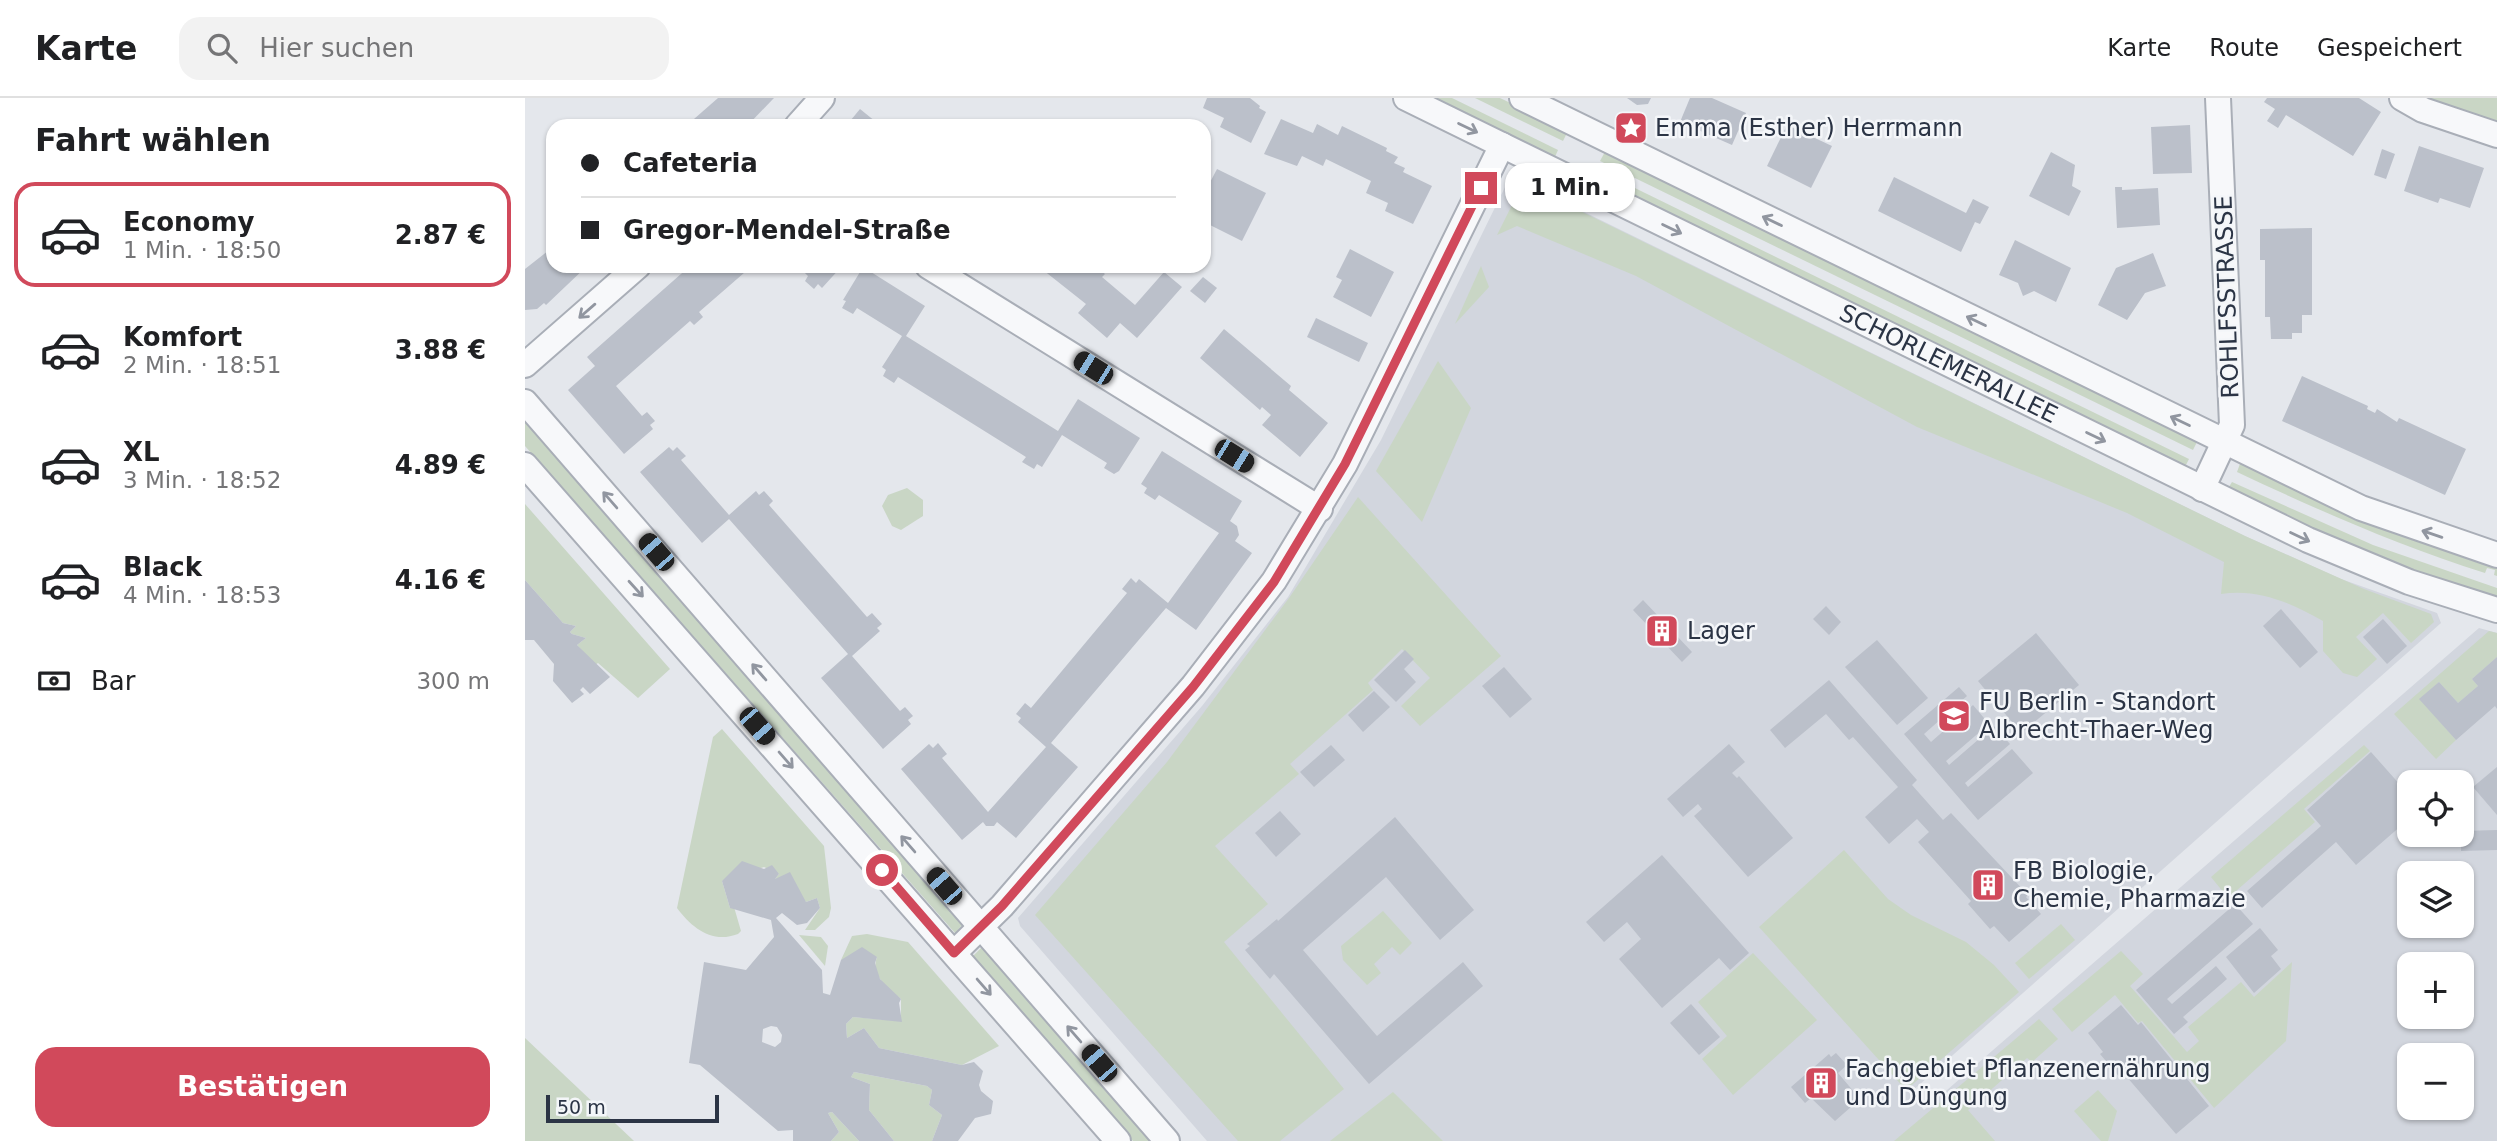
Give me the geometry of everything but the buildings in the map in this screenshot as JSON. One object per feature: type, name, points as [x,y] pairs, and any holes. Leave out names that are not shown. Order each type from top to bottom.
[{"type":"street","points":[[803,119],[822,98]]},
{"type":"street","name":"SCHORLEMERALLEE","points":[[1406,98],[2202,489],[2358,562],[2409,582],[2497,610]]},
{"type":"street","name":"SCHORLEMERALLEE","points":[[1522,98],[2361,508],[2497,555]]},
{"type":"street","name":"ROHLFSSTRASSE","points":[[2202,489],[2232,425],[2218,98]]},
{"type":"street","points":[[2402,98],[2423,110],[2497,135]]},
{"type":"street","points":[[954,953],[981,927],[1213,663],[1274,582],[1320,509],[1359,438],[1502,145]]},
{"type":"street","points":[[525,365],[630,273]]},
{"type":"street","points":[[938,273],[1320,509]]},
{"type":"street","points":[[525,402],[1167,1141]]},
{"type":"street","points":[[525,465],[1118,1141]]},
{"type":"shaded area","points":[[1517,179],[2245,536],[2341,579],[2437,613],[2441,623],[1910,1093],[1924,1110],[2479,628],[2497,633],[2497,1141],[1207,1141],[1020,926],[1018,918],[1202,706],[1288,597],[1381,440],[1507,183]]},
{"type":"green space","points":[[1429,98],[1452,98],[1558,150],[1554,159]]},
{"type":"green space","points":[[1475,98],[1500,98],[1568,131],[1563,141]]},
{"type":"green space","points":[[2424,98],[2497,98],[2497,123]]},
{"type":"green space","points":[[1606,150],[2198,440],[2193,450],[1600,161]]},
{"type":"green space","points":[[1596,169],[2189,459],[2184,469],[1592,178]]},
{"type":"green space","points":[[1523,183],[2245,536],[2364,589],[2431,614],[2434,622],[2411,643],[2383,613],[2356,637],[2377,659],[2357,677],[2343,673],[2323,651],[2323,621],[2274,598],[2248,593],[2221,594],[2224,562],[2127,513],[1917,427],[1636,276],[1517,226],[1497,235]]},
{"type":"green space","points":[[1481,266],[1489,287],[1455,324]]},
{"type":"green space","points":[[1438,361],[1471,408],[1422,522],[1376,471]]},
{"type":"green space","points":[[525,420],[964,923],[955,933],[525,446]]},
{"type":"green space","points":[[2241,461],[2497,565],[2497,576],[2494,575],[2495,570],[2487,568],[2485,573],[2453,562],[2359,527],[2298,500],[2237,472]]},
{"type":"green space","points":[[2232,482],[2373,545],[2497,588],[2497,599],[2363,552],[2227,490]]},
{"type":"green space","points":[[907,488],[923,500],[923,516],[901,530],[892,526],[882,506],[888,495]]},
{"type":"green space","points":[[1358,497],[1501,656],[1420,726],[1401,706],[1430,678],[1402,649],[1368,683],[1373,690],[1290,764],[1299,774],[1215,846],[1268,904],[1224,942],[1344,1089],[1280,1141],[1238,1141],[1035,915],[1167,762],[1289,598]]},
{"type":"green space","points":[[525,504],[670,669],[638,698],[598,663],[595,665],[577,645],[586,638],[572,634],[570,632],[576,626],[563,623],[525,580]]},
{"type":"green space","points":[[2489,631],[2497,633],[2497,657],[2472,679],[2478,686],[2458,703],[2439,682],[2420,699],[2456,740],[2436,759],[2394,714]]},
{"type":"green space","points":[[722,729],[824,846],[831,908],[829,917],[815,930],[805,930],[820,908],[817,898],[806,902],[775,879],[779,874],[764,867],[722,881],[730,908],[734,907],[741,931],[738,934],[720,937],[703,932],[689,922],[677,908],[713,737]]},
{"type":"green space","points":[[2364,745],[2370,751],[2304,809],[2315,822],[2228,898],[2211,877]]},
{"type":"green space","points":[[1844,850],[1888,899],[1911,915],[1966,942],[1994,965],[2019,992],[1906,1090],[1759,927]]},
{"type":"green space","points":[[1383,911],[1412,943],[1400,955],[1392,947],[1374,964],[1381,973],[1367,985],[1343,960],[1341,946]]},
{"type":"green space","points":[[2061,924],[2075,940],[2029,979],[2015,963]]},
{"type":"green space","points":[[867,934],[908,942],[999,1046],[962,1065],[879,1048],[864,1028],[847,1038],[846,1024],[853,1017],[901,1021],[901,999],[878,976],[875,964],[877,957],[841,960],[852,936]]},
{"type":"green space","points":[[799,935],[821,937],[828,946],[825,966]]},
{"type":"green space","points":[[983,946],[1155,1141],[1133,1141],[975,960],[973,956]]},
{"type":"green space","points":[[2121,951],[2143,974],[2130,986],[2187,1052],[2199,1041],[2188,1027],[2241,982],[2254,997],[2292,962],[2286,1041],[2214,1108],[2142,1021],[2138,1023],[2115,995],[2072,1032],[2052,1009]]},
{"type":"green space","points":[[1753,953],[1817,1020],[1733,1095],[1702,1059],[1727,1036],[1698,1002]]},
{"type":"green space","points":[[2039,1019],[2058,1039],[2032,1062],[2027,1058],[1968,1110],[1995,1141],[1894,1141]]},
{"type":"green space","points":[[525,1038],[634,1141],[525,1141]]},
{"type":"green space","points":[[854,1072],[927,1086],[932,1090],[929,1105],[942,1115],[932,1141],[894,1141],[869,1110],[870,1084],[851,1077]]},
{"type":"green space","points":[[2098,1090],[2117,1111],[2108,1141],[2101,1141],[2074,1111]]},
{"type":"green space","points":[[1393,1092],[1443,1141],[1330,1141]]},
{"type":"green space","points":[[832,1112],[859,1141],[831,1141],[839,1132],[828,1113]]},
{"type":"place","name":"Emma (Esther) Herrmann","points":[[1631,128]]},
{"type":"place","name":"Lager","points":[[1662,631]]},
{"type":"place","name":"FU Berlin - Standort Albrecht-Thaer-Weg","points":[[1954,716]]},
{"type":"place","name":"FB Biologie, Chemie, Pharmazie","points":[[1988,885]]},
{"type":"place","name":"Fachgebiet Pflanzenernährung und Düngung","points":[[1821,1083]]},
{"type":"route","points":[[882,870],[954,953],[1002,906],[1213,663],[1274,582],[1345,464],[1481,188]]}]
